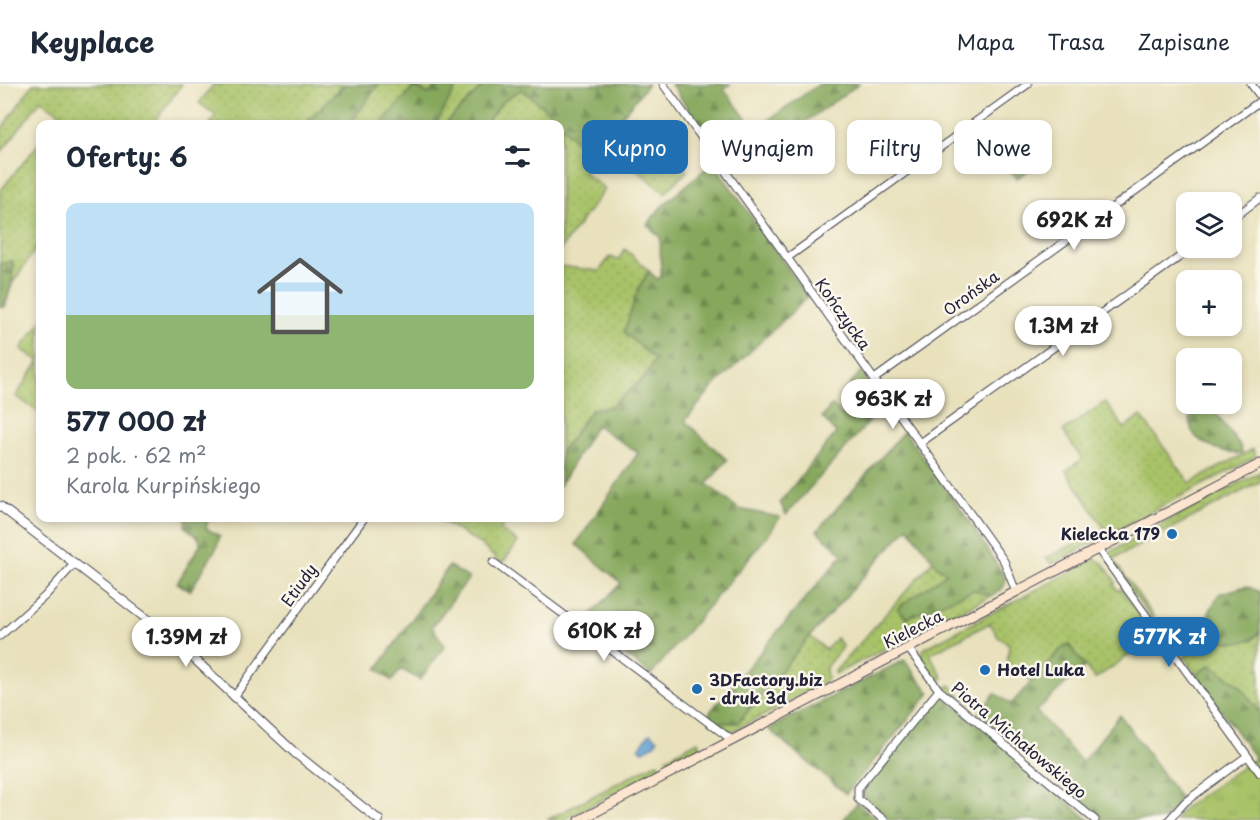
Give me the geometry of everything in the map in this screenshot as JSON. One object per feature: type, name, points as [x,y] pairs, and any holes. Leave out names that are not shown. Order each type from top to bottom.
[{"type":"main road","name":"Kielecka","points":[[580,820],[1260,464]]},
{"type":"street","name":"Kończycka","points":[[663,84],[918,444],[1004,561],[1017,592]]},
{"type":"street","points":[[787,258],[1028,84]]},
{"type":"street","points":[[1251,84],[1260,96]]},
{"type":"street","name":"Orońska","points":[[873,380],[1260,101]]},
{"type":"street","points":[[1242,212],[1260,198]]},
{"type":"street","points":[[918,444],[1178,258]]},
{"type":"street","points":[[0,506],[174,640],[295,753],[379,820]]},
{"type":"street","name":"Etiudy","points":[[234,697],[361,522]]},
{"type":"street","points":[[1098,549],[1260,773]]},
{"type":"street","points":[[493,562],[732,740]]},
{"type":"street","points":[[0,636],[45,596],[75,563]]},
{"type":"street","name":"Piotra Michałowskiego","points":[[908,648],[939,690],[1095,820]]},
{"type":"street","points":[[884,820],[858,799],[858,788],[939,690]]},
{"type":"street","points":[[1169,820],[1185,802],[1247,756]]},
{"type":"green space","points":[[33,84],[182,84],[156,120],[58,120],[62,115],[41,100],[0,154],[0,131]]},
{"type":"green space","points":[[214,84],[345,84],[309,120],[213,120],[216,115],[199,103]]},
{"type":"green space","points":[[345,84],[379,84],[352,120],[309,120]]},
{"type":"green space","points":[[379,84],[438,84],[429,94],[414,87],[385,120],[352,120]]},
{"type":"green space","points":[[438,84],[458,84],[438,120],[385,120],[414,87],[429,94]]},
{"type":"green space","points":[[458,84],[485,84],[449,120],[438,120]]},
{"type":"green space","points":[[485,84],[648,84],[619,120],[582,120],[582,148],[564,128],[564,120],[556,120],[522,89],[501,103],[488,120],[449,120]]},
{"type":"green space","points":[[671,84],[730,84],[724,89],[747,120],[700,120],[700,126]]},
{"type":"green space","points":[[819,84],[859,84],[808,120],[768,120]]},
{"type":"green space","points":[[522,89],[559,120],[488,120],[501,103]]},
{"type":"green space","points":[[564,125],[582,146],[582,174],[586,174],[605,189],[564,245]]},
{"type":"green space","points":[[36,147],[36,249],[12,284],[13,261],[0,264],[0,191]]},
{"type":"green space","points":[[642,174],[684,174],[665,193]]},
{"type":"green space","points":[[700,174],[721,174],[808,297],[713,387],[685,421],[727,460],[707,484],[739,509],[780,517],[769,534],[651,675],[583,623],[621,583],[576,544],[638,453],[596,425],[564,478],[564,448],[592,409],[610,407],[644,378],[655,360],[624,332],[638,289],[649,271],[657,279],[661,277],[660,237],[647,225],[661,207]]},
{"type":"green space","points":[[625,249],[649,271],[638,289],[655,360],[644,378],[610,407],[592,409],[564,448],[564,267],[599,271],[610,257],[618,260]]},
{"type":"green space","points":[[13,261],[12,284],[5,307],[0,307],[0,264]]},
{"type":"green space","points":[[36,328],[36,359],[21,349]]},
{"type":"green space","points":[[36,366],[36,411],[16,396]]},
{"type":"green space","points":[[861,371],[885,404],[786,515],[780,502],[836,433],[822,417],[832,405],[843,416],[854,403],[846,390]]},
{"type":"green space","points":[[1105,402],[1124,428],[1141,416],[1190,483],[1253,449],[1256,457],[1052,564],[1046,558],[1105,529],[1066,471],[1082,459],[1063,431]]},
{"type":"green space","points":[[1190,414],[1216,414],[1241,447],[1242,453],[1223,451],[1208,445],[1193,433]]},
{"type":"green space","points":[[904,431],[970,522],[1006,579],[1003,588],[991,596],[974,590],[906,618],[898,608],[947,573],[938,567],[908,527],[805,642],[738,723],[713,722],[709,713],[843,554],[817,531]]},
{"type":"green space","points":[[1260,472],[1260,482],[1113,559],[1154,617],[1152,619],[1108,559],[1110,552]]},
{"type":"green space","points":[[186,522],[208,522],[206,528],[220,536],[217,547],[190,591],[177,583],[200,545],[199,538],[185,527]]},
{"type":"green space","points":[[444,522],[506,522],[500,530],[518,542],[502,564],[480,544]]},
{"type":"green space","points":[[1095,559],[1103,563],[1116,582],[1114,585],[1117,590],[1121,589],[1151,630],[1148,632],[1152,639],[1095,679],[1069,645],[1064,646],[1031,681],[1019,673],[1006,673],[1009,644],[998,637],[990,623],[930,654],[943,678],[936,681],[921,661],[922,651],[927,647]]},
{"type":"green space","points":[[933,561],[948,573],[898,608],[906,618],[974,589],[991,596],[835,674],[835,671]]},
{"type":"green space","points":[[449,566],[469,578],[432,627],[445,646],[420,680],[401,669],[392,681],[377,669]]},
{"type":"green space","points":[[1246,586],[1260,592],[1260,632],[1247,641],[1221,641],[1207,616],[1219,594]]},
{"type":"green space","points":[[1260,632],[1260,713],[1238,684],[1210,665],[1196,675],[1184,657],[1217,633],[1221,641],[1253,640]]},
{"type":"green space","points":[[810,636],[826,650],[836,638],[843,646],[826,667],[827,678],[821,686],[733,731],[724,730],[713,722],[738,723]]},
{"type":"green space","points":[[1069,645],[1085,666],[1036,711],[1082,762],[1120,715],[1181,799],[1164,820],[1103,820],[979,713],[995,693],[1011,704],[1064,646]]},
{"type":"green space","points":[[904,660],[930,693],[846,794],[768,729]]},
{"type":"green space","points":[[1210,665],[1239,684],[1260,713],[1260,765],[1196,675]]},
{"type":"green space","points":[[950,685],[970,705],[967,710],[942,690]]},
{"type":"green space","points":[[940,693],[1089,820],[890,820],[865,799],[863,789]]},
{"type":"green space","points":[[698,741],[701,747],[672,762],[666,758]]},
{"type":"green space","points":[[1255,758],[1260,765],[1260,820],[1174,820],[1184,808]]},
{"type":"green space","points":[[658,762],[661,765],[659,769],[564,820],[547,820]]},
{"type":"green space","points":[[857,803],[878,820],[843,820]]},
{"type":"water","points":[[650,733],[658,739],[653,746],[643,751],[639,748]]},
{"type":"place","name":"Kielecka 179","points":[[1172,534]]},
{"type":"place","name":"Hotel Luka","points":[[985,670]]},
{"type":"place","name":"3DFactory.biz - druk 3d","points":[[697,689]]}]
